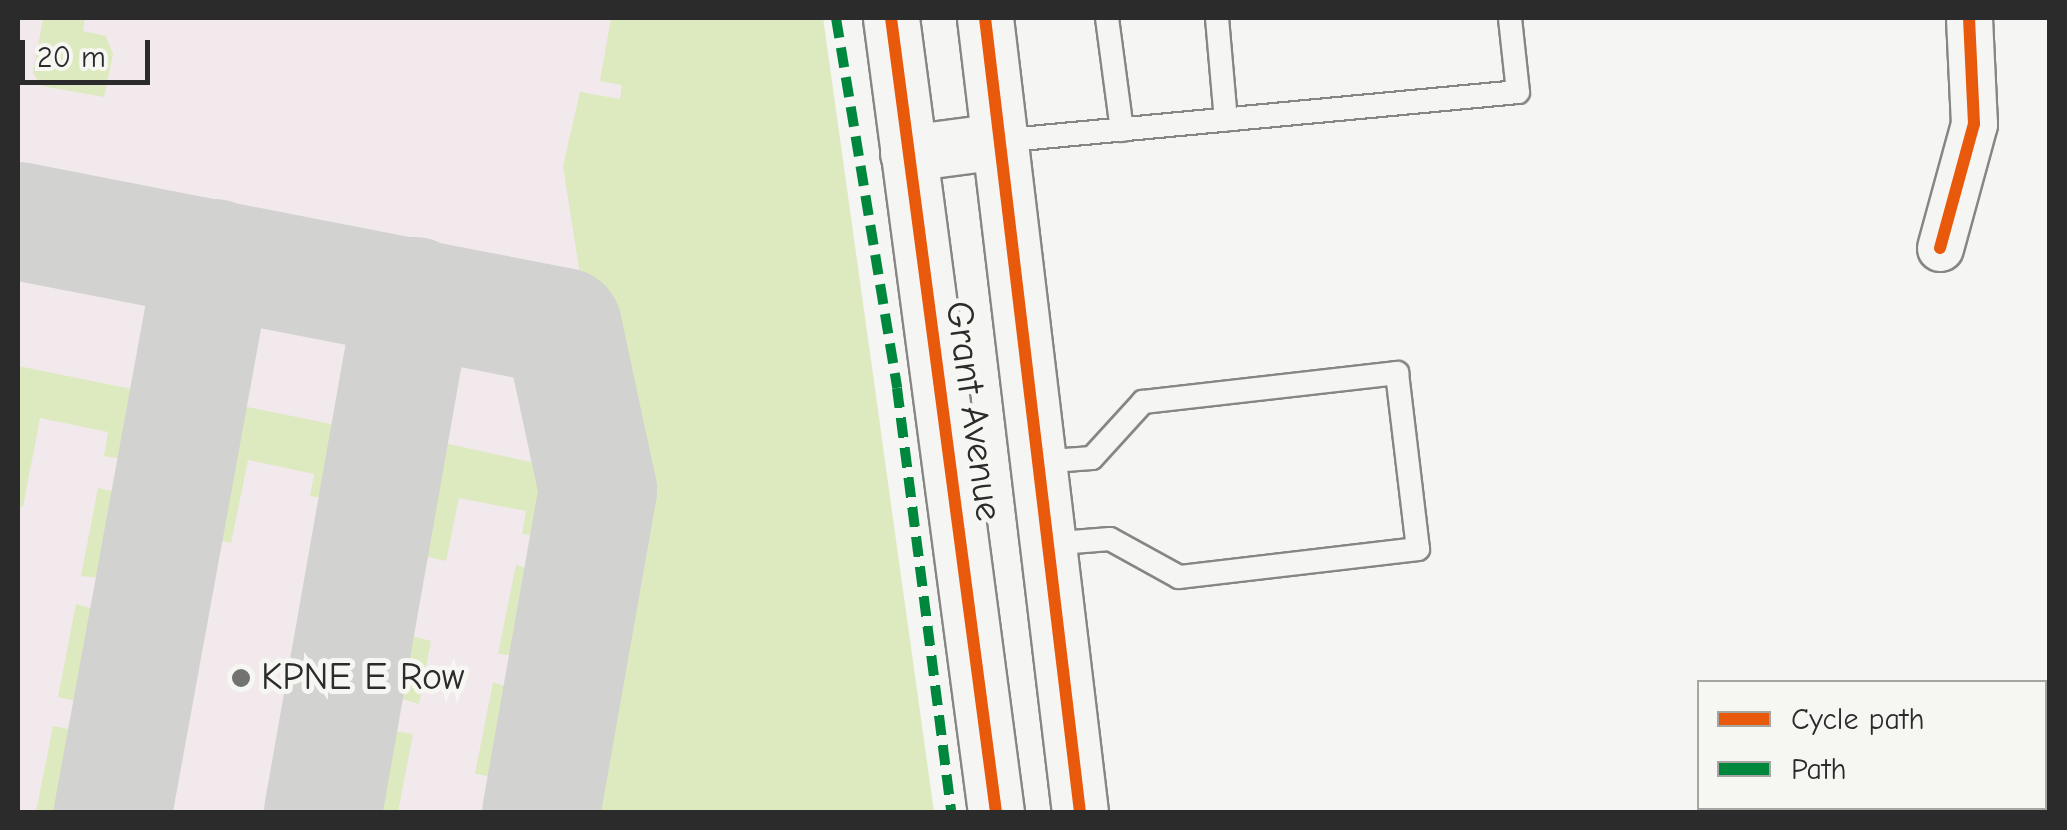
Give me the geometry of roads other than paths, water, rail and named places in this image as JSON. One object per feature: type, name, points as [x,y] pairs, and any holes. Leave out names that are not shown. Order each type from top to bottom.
[{"type":"main road","name":"Grant Avenue","points":[[891,18],[996,812]]},
{"type":"main road","name":"Grant Avenue","points":[[985,18],[1080,812]]},
{"type":"main road","points":[[908,152],[999,141]]},
{"type":"street","points":[[1940,248],[1974,124],[1968,18]]},
{"type":"lane","points":[[1107,18],[1122,130]]},
{"type":"lane","points":[[1217,18],[1226,120]]},
{"type":"lane","points":[[999,141],[1518,92],[1510,18]]},
{"type":"lane","points":[[1038,462],[1092,458],[1143,402],[1397,373],[1418,549],[1179,577],[1110,539],[1047,544]]},
{"type":"place","name":"KPNE E Row","points":[[241,678]]}]
